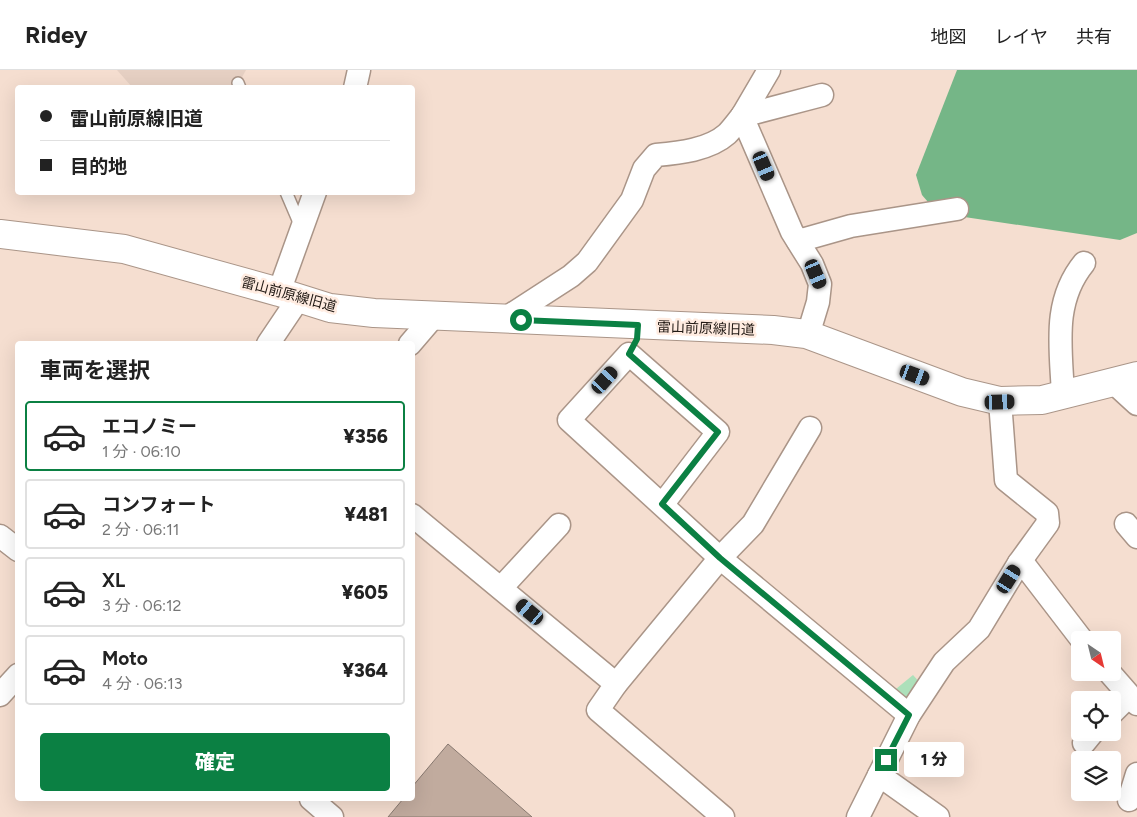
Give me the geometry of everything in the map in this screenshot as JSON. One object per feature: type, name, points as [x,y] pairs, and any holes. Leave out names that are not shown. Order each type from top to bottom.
[{"type":"street","points":[[356,85],[359,70]]},
{"type":"street","points":[[503,320],[571,276],[587,262],[632,200],[644,169],[656,155],[701,148],[726,135],[742,116],[769,70]]},
{"type":"street","points":[[742,116],[822,95]]},
{"type":"street","points":[[742,116],[792,232],[812,264],[820,284],[818,302],[808,335]]},
{"type":"street","points":[[269,341],[289,295],[301,227],[314,195]]},
{"type":"street","points":[[798,241],[851,226],[957,209]]},
{"type":"street","name":"雷山前原線旧道","points":[[0,234],[124,249],[330,308],[374,313],[503,320],[773,330],[808,335],[962,392],[1000,402],[1042,400],[1125,379]]},
{"type":"street","points":[[1063,394],[1060,320],[1073,276],[1084,263]]},
{"type":"street","points":[[413,341],[434,316]]},
{"type":"street","points":[[638,325],[637,339],[629,354],[569,420],[720,558],[909,715]]},
{"type":"street","points":[[629,354],[718,432],[662,504]]},
{"type":"street","points":[[1125,379],[1137,404]]},
{"type":"street","points":[[858,817],[909,715],[944,662],[978,629],[1019,563],[1048,523],[1047,513],[1006,480],[1000,402]]},
{"type":"street","points":[[723,817],[598,710],[616,684],[720,558],[753,524],[810,428]]},
{"type":"street","points":[[415,517],[616,684]]},
{"type":"street","points":[[501,588],[559,525]]},
{"type":"street","points":[[0,536],[15,548]]},
{"type":"street","points":[[1019,563],[1026,567],[1075,631]]},
{"type":"street","points":[[0,695],[15,678]]},
{"type":"street","points":[[1117,681],[1133,700],[1121,707]]},
{"type":"street","points":[[1129,800],[1137,774]]},
{"type":"street","points":[[879,775],[938,817]]},
{"type":"street","points":[[313,801],[332,817]]},
{"type":"lane","points":[[287,195],[301,227]]},
{"type":"shaded area","points":[[117,70],[246,70],[238,85],[130,85]]},
{"type":"green space","points":[[957,70],[1137,70],[1137,233],[1120,240],[951,215],[934,209],[922,195],[916,175]]},
{"type":"green space","points":[[913,675],[923,686],[907,707],[891,693]]},
{"type":"building","points":[[448,744],[532,817],[388,817],[401,801],[415,801],[415,783]]},
{"type":"route","points":[[521,320],[638,325],[637,339],[629,354],[718,432],[662,504],[720,558],[909,715],[886,760]]}]
